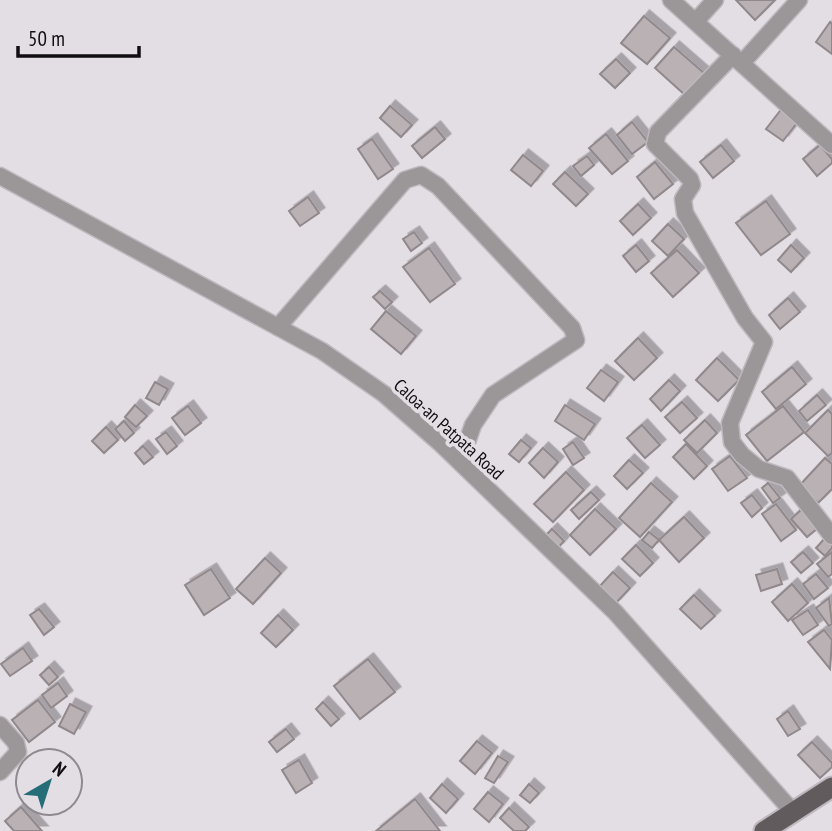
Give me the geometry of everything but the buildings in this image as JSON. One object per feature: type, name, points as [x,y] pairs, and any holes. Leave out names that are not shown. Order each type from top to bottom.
[{"type":"main road","points":[[764,831],[832,787]]},
{"type":"street","points":[[671,0],[832,145]]},
{"type":"street","points":[[696,21],[715,0]]},
{"type":"street","points":[[799,0],[658,132],[655,144],[691,179],[692,185],[683,199],[685,214],[745,318],[764,342],[730,423],[732,442],[742,456],[760,469],[786,478],[832,536]]},
{"type":"street","points":[[278,327],[405,180],[421,175],[438,186],[572,328],[576,340],[493,395],[473,425],[460,462]]},
{"type":"street","name":"Caloa-an Patpata Road","points":[[0,176],[322,351],[384,394],[460,462],[615,612],[793,812]]},
{"type":"street","points":[[0,725],[16,743],[18,752],[0,772]]}]
